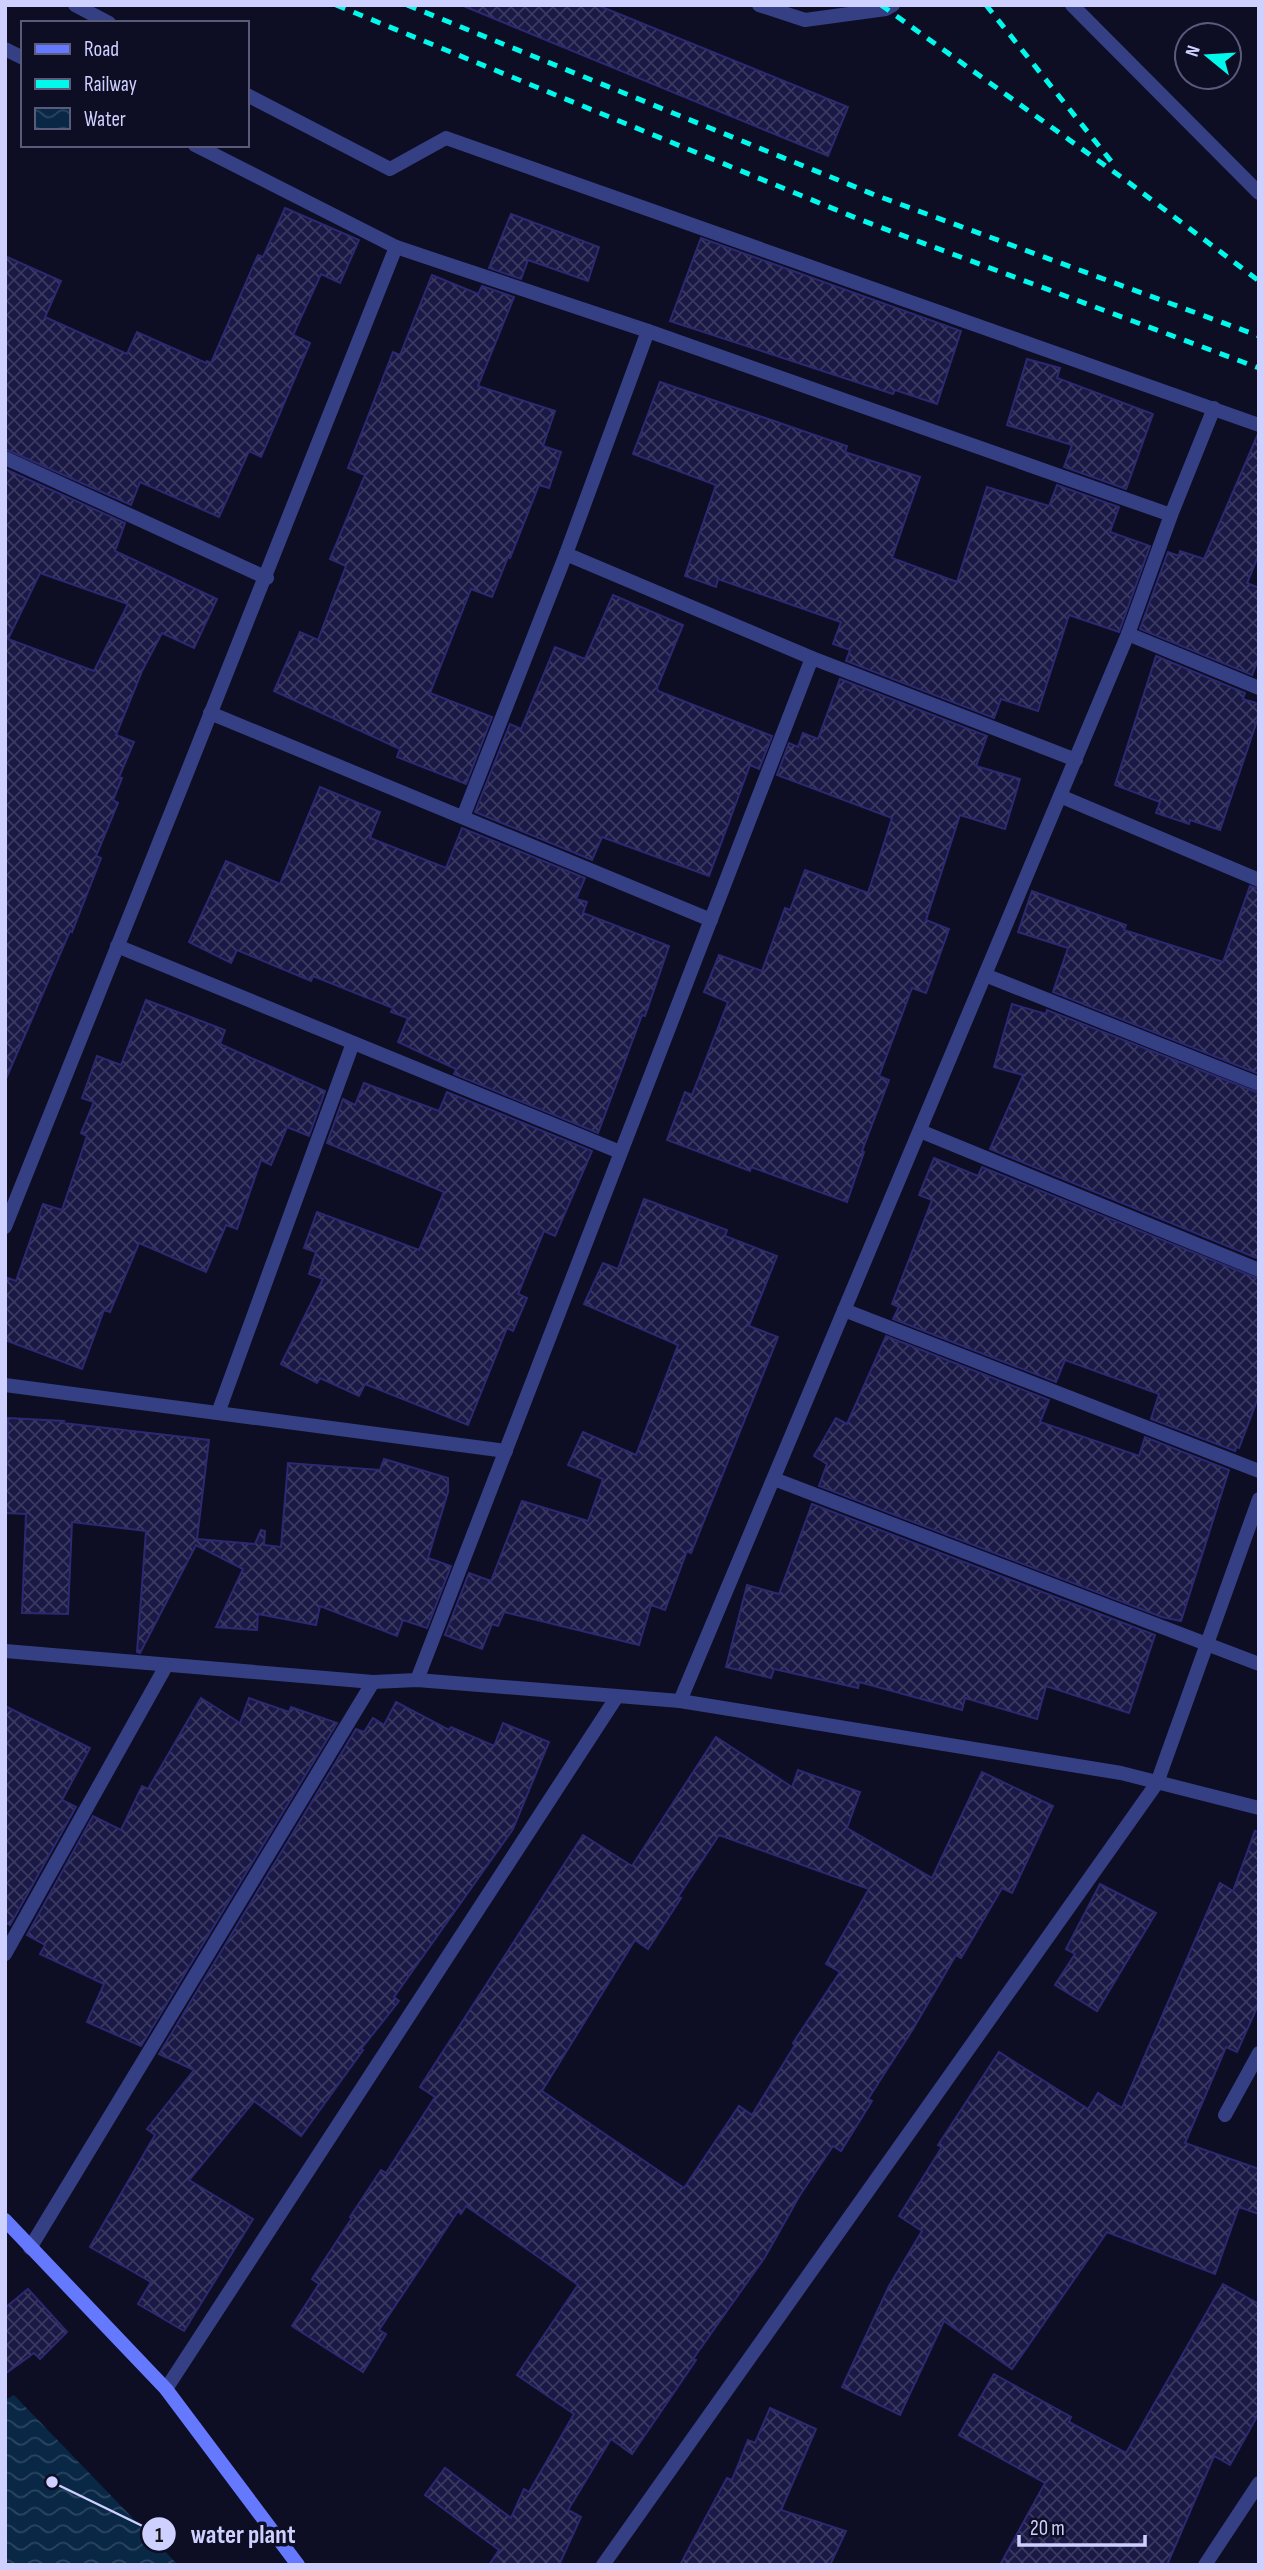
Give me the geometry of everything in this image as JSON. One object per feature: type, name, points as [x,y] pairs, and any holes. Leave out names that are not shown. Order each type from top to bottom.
[{"type":"main road","points":[[5,2220],[166,2389],[299,2565]]},
{"type":"street","points":[[75,5],[105,21]]},
{"type":"street","points":[[759,5],[805,20],[886,9],[893,5]]},
{"type":"street","points":[[1072,5],[1259,192]]},
{"type":"street","points":[[5,49],[21,57]]},
{"type":"street","points":[[248,95],[390,169],[446,138],[1259,425]]},
{"type":"street","points":[[199,147],[396,247],[648,331],[1171,515]]},
{"type":"street","points":[[5,1227],[210,713],[267,578],[396,247]]},
{"type":"street","points":[[463,817],[566,554],[648,331]]},
{"type":"street","points":[[680,1702],[1128,634],[1171,515],[1214,408]]},
{"type":"street","points":[[5,458],[267,578]]},
{"type":"street","points":[[566,554],[812,658],[1076,760]]},
{"type":"street","points":[[1128,634],[1259,688]]},
{"type":"street","points":[[416,1680],[812,658]]},
{"type":"street","points":[[210,713],[711,920]]},
{"type":"street","points":[[1060,796],[1259,880]]},
{"type":"street","points":[[117,946],[620,1152]]},
{"type":"street","points":[[985,975],[1259,1084]]},
{"type":"street","points":[[218,1413],[353,1043]]},
{"type":"street","points":[[920,1131],[1259,1270]]},
{"type":"street","points":[[844,1310],[1259,1471]]},
{"type":"street","points":[[5,1385],[506,1451]]},
{"type":"street","points":[[774,1479],[1259,1664]]},
{"type":"street","points":[[603,2565],[1157,1783],[1259,1499]]},
{"type":"street","points":[[5,1651],[373,1682],[416,1680],[680,1702],[1121,1773],[1259,1808]]},
{"type":"street","points":[[5,1954],[166,1665]]},
{"type":"street","points":[[30,2248],[373,1682]]},
{"type":"street","points":[[166,2389],[615,1698]]},
{"type":"street","points":[[1225,2115],[1259,2053]]},
{"type":"street","points":[[1205,2565],[1259,2483]]},
{"type":"water","points":[[14,2395],[178,2565],[5,2565],[5,2400]]},
{"type":"building","points":[[461,5],[597,5],[848,107],[828,156]]},
{"type":"building","points":[[285,208],[359,240],[340,283],[321,274],[293,335],[310,343],[261,457],[249,451],[219,517],[140,482],[131,505],[5,449],[5,256],[61,281],[45,317],[127,354],[137,332],[211,363],[258,255],[263,257]]},
{"type":"building","points":[[511,214],[599,247],[588,281],[528,260],[521,279],[489,268]]},
{"type":"building","points":[[701,238],[961,331],[937,404],[895,390],[893,394],[670,321]]},
{"type":"building","points":[[432,275],[478,294],[482,286],[514,297],[478,386],[555,411],[543,446],[561,452],[549,488],[539,485],[492,597],[471,589],[430,693],[492,717],[466,784],[397,757],[400,749],[274,691],[300,632],[318,640],[346,566],[330,559],[365,475],[348,468],[393,352],[400,355]]},
{"type":"building","points":[[1027,359],[1060,368],[1057,378],[1153,414],[1126,489],[1064,467],[1072,445],[1007,425]]},
{"type":"building","points":[[660,382],[847,446],[845,452],[920,477],[892,558],[957,582],[987,487],[1049,506],[1057,485],[1119,507],[1110,532],[1150,546],[1119,632],[1069,615],[1038,711],[1001,699],[994,718],[846,661],[850,650],[833,644],[841,622],[718,579],[716,587],[685,576],[716,485],[633,454]]},
{"type":"building","points":[[1258,434],[1259,554],[1247,583],[1259,588],[1259,658],[1252,675],[1140,629],[1168,552],[1179,556],[1180,551],[1204,559]]},
{"type":"building","points":[[5,469],[125,523],[115,551],[217,599],[194,648],[162,633],[142,671],[116,735],[134,742],[119,777],[122,778],[113,800],[118,803],[96,856],[101,858],[72,932],[70,931],[5,1081]],"holes":[[[40,573],[128,604],[94,671],[8,639]]]},
{"type":"building","points":[[613,595],[683,625],[658,691],[772,736],[759,769],[750,765],[709,876],[602,837],[592,860],[475,812],[510,724],[521,729],[555,647],[585,659]]},
{"type":"building","points":[[1156,656],[1245,693],[1243,699],[1259,704],[1259,715],[1220,830],[1190,820],[1189,824],[1156,813],[1160,802],[1115,785]]},
{"type":"building","points":[[840,679],[987,736],[976,766],[1020,779],[1005,829],[960,815],[926,920],[949,929],[926,993],[912,988],[879,1076],[889,1080],[862,1151],[864,1152],[847,1202],[751,1167],[750,1171],[667,1140],[685,1092],[692,1095],[728,1002],[704,992],[719,955],[762,971],[785,908],[790,910],[805,870],[868,893],[892,818],[777,775],[789,743],[798,747],[803,733],[818,739]]},
{"type":"building","points":[[320,787],[380,812],[370,838],[446,868],[462,828],[585,878],[576,899],[587,902],[583,913],[669,946],[645,1016],[642,1015],[598,1133],[454,1074],[456,1069],[398,1042],[408,1018],[391,1012],[393,1008],[313,976],[311,981],[237,950],[231,963],[189,942],[226,861],[280,884]]},
{"type":"building","points":[[1250,886],[1259,889],[1259,1074],[1053,992],[1068,948],[1018,932],[1032,891],[1126,925],[1124,930],[1223,962]]},
{"type":"building","points":[[146,1000],[225,1030],[220,1044],[325,1091],[309,1136],[287,1127],[271,1165],[261,1160],[237,1229],[226,1225],[206,1272],[139,1243],[110,1312],[104,1310],[82,1369],[5,1340],[5,1277],[16,1281],[43,1204],[62,1210],[87,1136],[81,1133],[94,1102],[82,1098],[97,1056],[121,1065]]},
{"type":"building","points":[[1012,1004],[1046,1014],[1047,1010],[1259,1093],[1259,1259],[990,1149],[1023,1075],[994,1067]]},
{"type":"building","points":[[364,1083],[439,1111],[447,1092],[592,1151],[555,1236],[544,1231],[518,1294],[527,1298],[513,1331],[507,1328],[468,1425],[365,1384],[359,1396],[320,1378],[317,1383],[281,1364],[323,1279],[309,1274],[316,1252],[304,1248],[317,1212],[419,1250],[444,1192],[327,1143],[343,1099],[355,1105]]},
{"type":"building","points":[[934,1158],[978,1176],[982,1167],[1259,1279],[1259,1395],[1239,1448],[1236,1447],[1235,1451],[1151,1419],[1159,1394],[1065,1360],[1056,1382],[893,1319],[899,1307],[892,1304],[932,1200],[919,1195]]},
{"type":"building","points":[[644,1199],[727,1230],[725,1236],[777,1256],[749,1326],[778,1337],[691,1553],[687,1551],[665,1610],[651,1605],[639,1645],[504,1612],[498,1626],[492,1624],[482,1649],[445,1635],[469,1573],[491,1581],[522,1501],[588,1521],[603,1479],[568,1465],[583,1432],[636,1455],[678,1345],[584,1304],[603,1263],[618,1269]]},
{"type":"building","points":[[886,1336],[1049,1400],[1040,1422],[1139,1456],[1145,1437],[1229,1470],[1181,1621],[1162,1617],[819,1486],[827,1464],[814,1456],[836,1418],[847,1424]]},
{"type":"building","points":[[8,1418],[64,1421],[63,1423],[209,1440],[197,1539],[255,1544],[261,1530],[265,1531],[264,1545],[281,1547],[288,1463],[380,1470],[384,1459],[448,1478],[448,1492],[428,1558],[451,1566],[427,1628],[403,1620],[397,1636],[320,1606],[316,1625],[258,1614],[257,1630],[216,1627],[243,1569],[196,1545],[140,1653],[137,1652],[146,1531],[72,1522],[68,1614],[22,1613],[26,1514],[5,1513]]},
{"type":"building","points":[[812,1504],[1155,1635],[1129,1713],[1046,1686],[1037,1719],[965,1698],[962,1710],[859,1682],[858,1688],[774,1669],[771,1678],[726,1667],[747,1585],[779,1594]]},
{"type":"building","points":[[201,1698],[240,1723],[249,1698],[289,1712],[291,1707],[337,1723],[141,2046],[87,2022],[104,1984],[40,1954],[45,1945],[27,1935],[93,1816],[121,1830],[142,1786],[148,1789]]},
{"type":"building","points":[[396,1702],[449,1730],[451,1727],[494,1746],[503,1723],[549,1742],[513,1829],[394,1997],[399,2001],[361,2049],[363,2050],[301,2136],[254,2101],[189,2180],[253,2219],[184,2331],[138,2304],[151,2282],[90,2247],[155,2135],[147,2129],[194,2070],[159,2054],[356,1729],[364,1732],[373,1718],[384,1725]]},
{"type":"building","points":[[5,1706],[90,1748],[62,1800],[76,1807],[10,1925],[5,1922]]},
{"type":"building","points":[[716,1737],[792,1787],[798,1770],[860,1792],[847,1828],[932,1878],[982,1772],[1053,1806],[1012,1893],[1002,1888],[961,1958],[956,1955],[868,2099],[872,2101],[841,2151],[833,2146],[800,2195],[765,2257],[693,2359],[696,2360],[632,2454],[611,2439],[568,2510],[581,2517],[559,2565],[489,2565],[499,2550],[425,2495],[445,2468],[511,2518],[524,2489],[529,2492],[574,2414],[517,2375],[578,2285],[466,2206],[461,2214],[458,2211],[379,2330],[386,2334],[363,2372],[292,2326],[319,2284],[312,2279],[352,2218],[350,2217],[381,2170],[386,2173],[435,2097],[420,2087],[583,1835],[632,1866]],"holes":[[[719,1835],[869,1889],[826,1964],[840,1972],[793,2043],[795,2045],[752,2115],[739,2106],[684,2188],[542,2091],[635,1940],[648,1949]]]},
{"type":"building","points":[[1255,1831],[1259,1832],[1259,2003],[1237,2052],[1226,2047],[1185,2143],[1259,2169],[1259,2214],[1239,2207],[1215,2274],[1107,2232],[1012,2369],[944,2321],[900,2415],[842,2387],[889,2286],[922,2231],[899,2216],[942,2147],[938,2145],[999,2052],[1088,2109],[1098,2093],[1122,2108],[1220,1883],[1233,1891]]},
{"type":"building","points":[[1100,1884],[1156,1913],[1097,2011],[1055,1985],[1075,1954],[1066,1949]]},
{"type":"building","points":[[1223,2284],[1259,2304],[1259,2413],[1230,2465],[1214,2456],[1167,2565],[1000,2565],[1045,2483],[959,2435],[994,2374],[1071,2417],[1069,2422],[1126,2453]]},
{"type":"building","points":[[28,2289],[67,2332],[40,2359],[34,2353],[5,2374],[5,2308]]},
{"type":"building","points":[[770,2408],[816,2429],[781,2510],[846,2531],[830,2565],[680,2565],[727,2478],[732,2480],[748,2440],[755,2443]]},
{"type":"railway","points":[[336,5],[861,220],[1259,368]]},
{"type":"railway","points":[[407,5],[875,195],[1259,336]]},
{"type":"railway","points":[[881,5],[1128,182],[1259,281]]},
{"type":"railway","points":[[986,5],[1115,166]]},
{"type":"place","name":"water plant","points":[[52,2482]]}]
